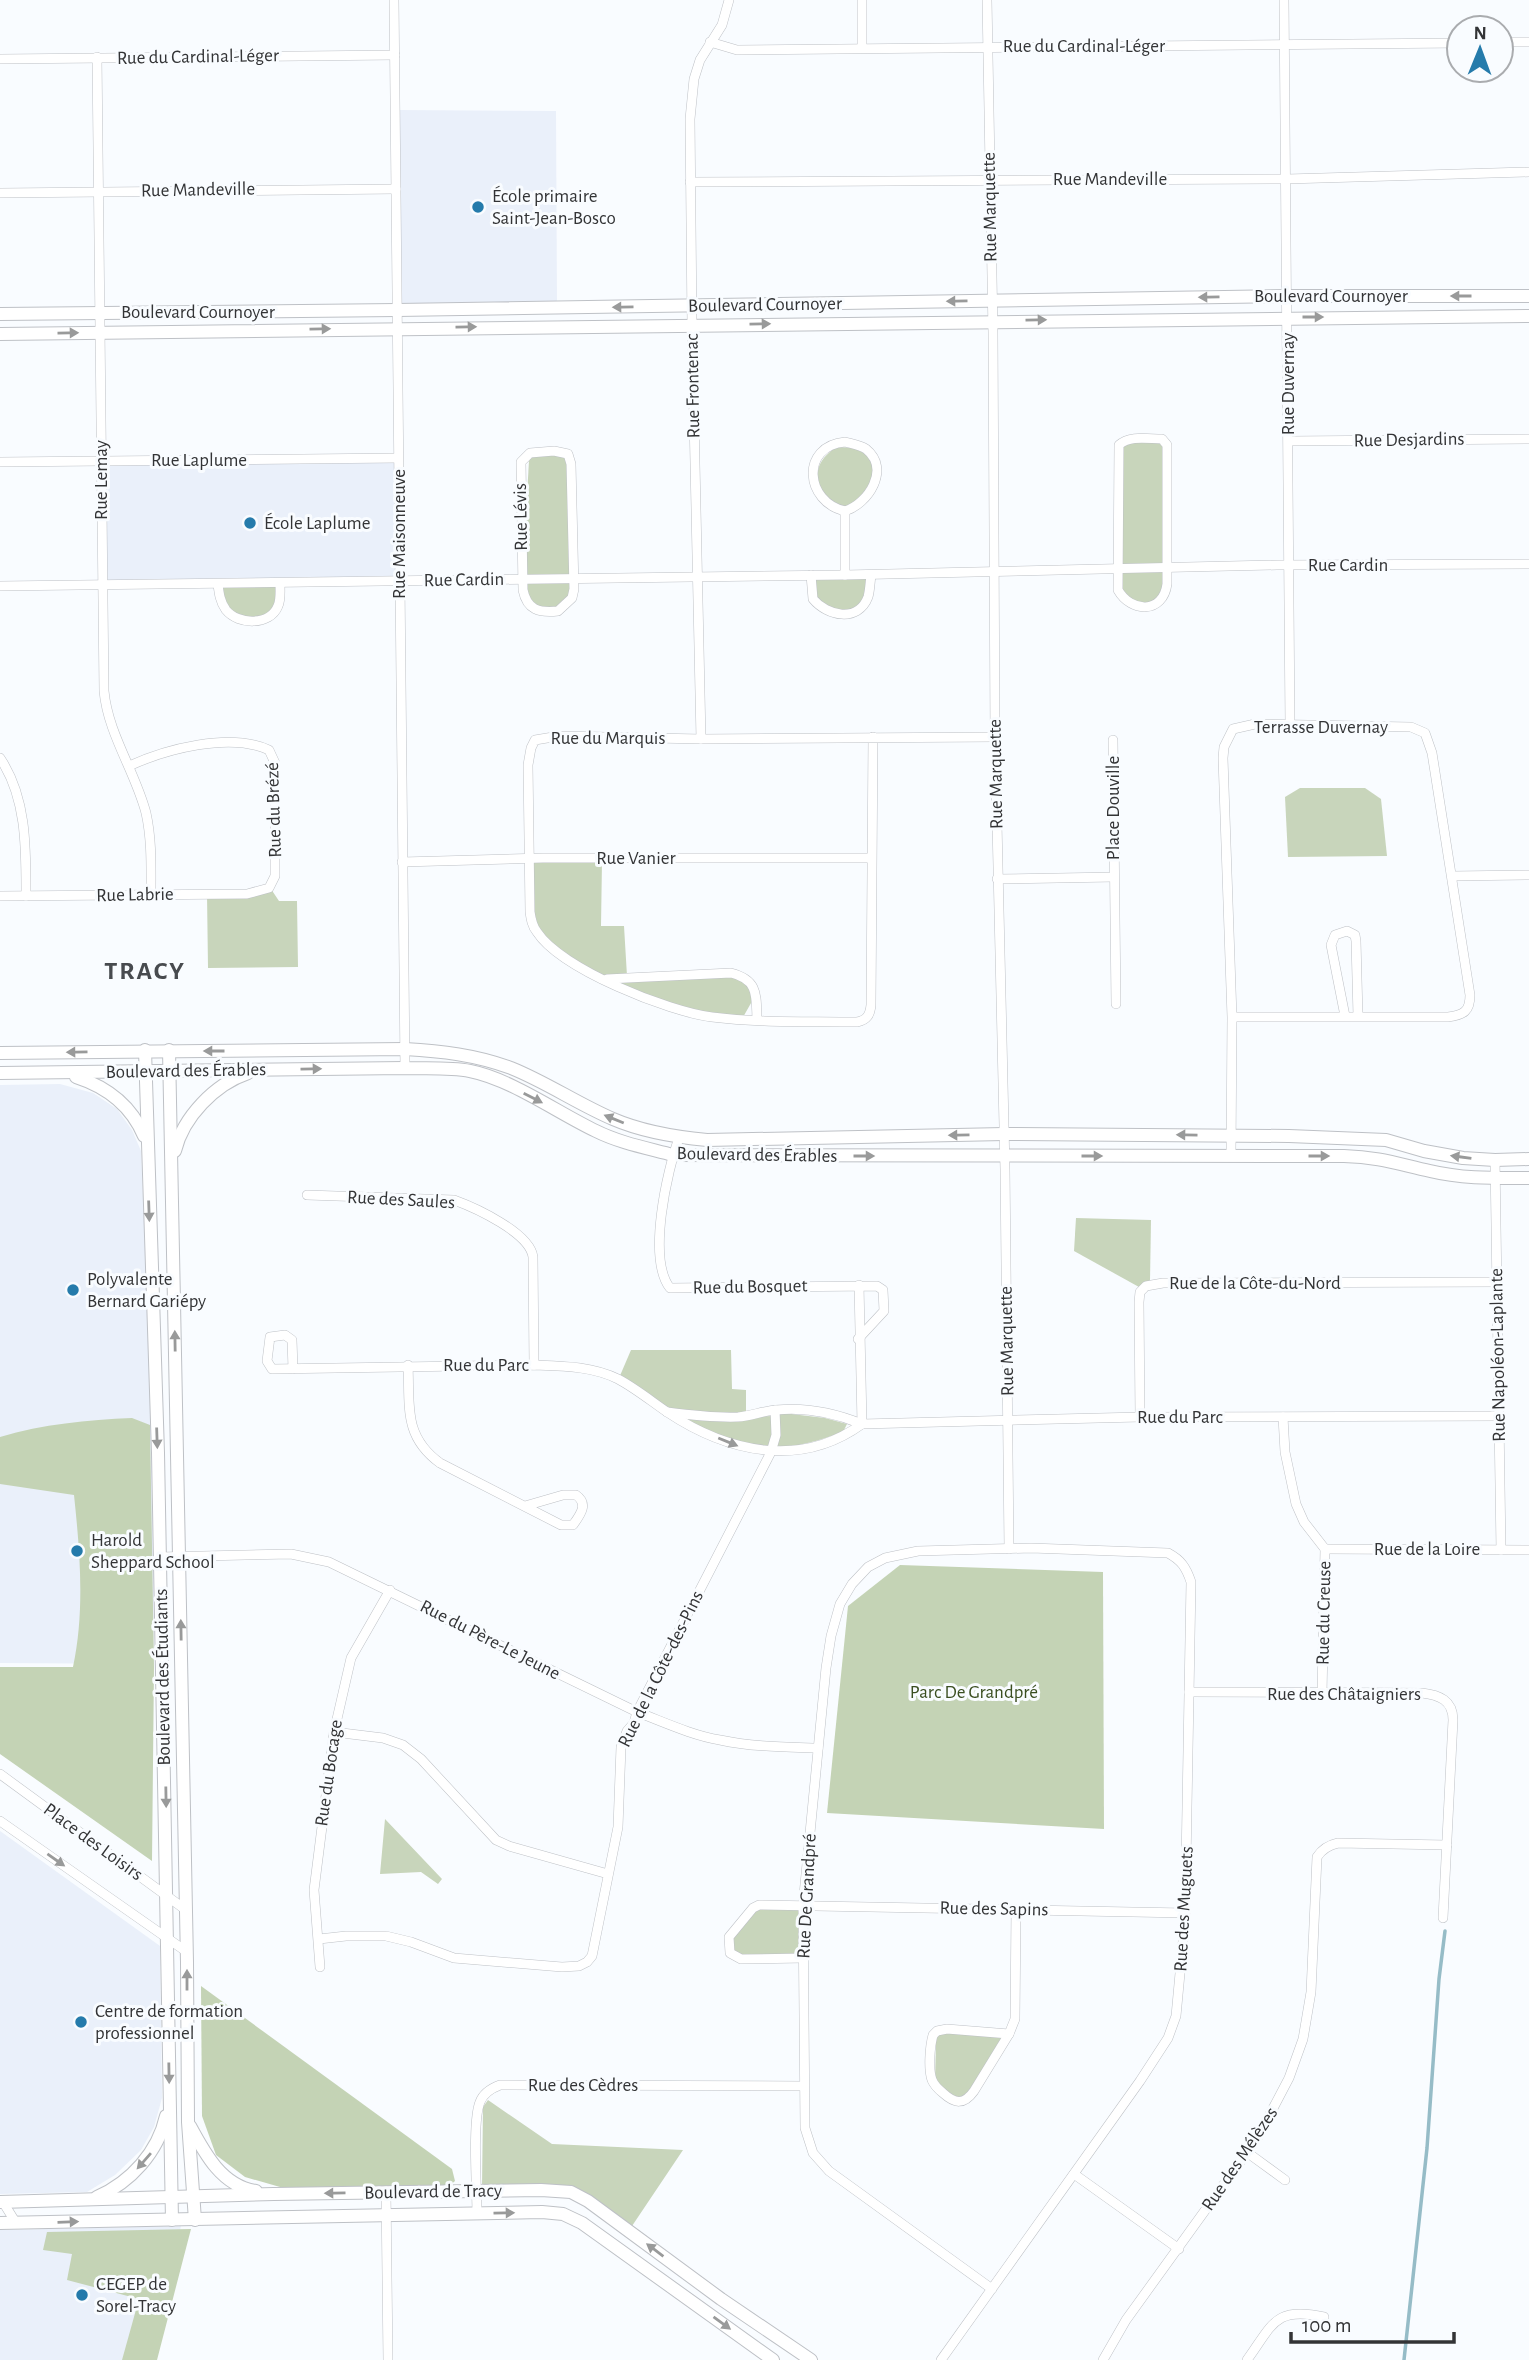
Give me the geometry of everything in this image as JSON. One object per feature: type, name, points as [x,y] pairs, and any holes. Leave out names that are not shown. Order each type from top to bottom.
[{"type":"street","name":"Rue Maisonneuve","points":[[394,0],[405,1069]]},
{"type":"street","name":"Rue Frontenac","points":[[701,739],[691,306],[692,96],[700,60],[722,25],[729,0]]},
{"type":"street","points":[[862,0],[862,48]]},
{"type":"street","name":"Rue Marquette","points":[[987,0],[997,879],[1005,1157],[1009,1549]]},
{"type":"street","name":"Rue Duvernay","points":[[1284,0],[1290,725]]},
{"type":"street","name":"Rue du Cardinal-Léger","points":[[710,42],[737,50],[1445,43]]},
{"type":"street","name":"Rue du Cardinal-Léger","points":[[0,59],[395,55]]},
{"type":"street","name":"Rue Lemay","points":[[97,58],[105,700],[110,722],[129,766],[147,822],[151,894]]},
{"type":"street","name":"Rue Mandeville","points":[[691,183],[1286,179],[1529,172]]},
{"type":"street","name":"Rue Mandeville","points":[[0,193],[396,188]]},
{"type":"street","name":"Boulevard Cournoyer","points":[[0,314],[1288,296],[1529,296]]},
{"type":"street","name":"Boulevard Cournoyer","points":[[0,334],[1529,316]]},
{"type":"street","points":[[1130,439],[1162,439],[1167,445],[1167,568],[1165,593],[1152,606],[1132,604],[1118,590],[1119,445],[1130,439]]},
{"type":"street","name":"Rue Desjardins","points":[[1289,441],[1529,439]]},
{"type":"street","points":[[845,442],[864,448],[871,454],[876,472],[874,484],[864,501],[845,511],[831,507],[818,493],[813,470],[815,461],[827,447],[845,442]]},
{"type":"street","name":"Rue Lévis","points":[[522,579],[521,462],[530,453],[548,451],[562,452],[570,457],[574,579]]},
{"type":"street","name":"Rue Laplume","points":[[0,462],[398,458]]},
{"type":"street","points":[[845,511],[845,575]]},
{"type":"street","name":"Rue Cardin","points":[[0,586],[871,575],[1289,565],[1529,564]]},
{"type":"street","points":[[811,575],[813,599],[823,609],[845,615],[852,614],[865,602],[871,575]]},
{"type":"street","name":"Rue Cardin","points":[[522,579],[525,598],[533,609],[549,612],[558,611],[572,598],[574,579]]},
{"type":"street","points":[[218,584],[219,594],[227,611],[236,618],[255,621],[264,619],[276,610],[280,603],[280,584]]},
{"type":"street","name":"Terrasse Duvernay","points":[[1231,1155],[1232,1017],[1224,747],[1233,729],[1255,724],[1411,727],[1426,733],[1431,745],[1470,995],[1470,1005],[1466,1012],[1448,1017],[1232,1017]]},
{"type":"street","name":"Rue du Marquis","points":[[873,737],[871,1005],[864,1021],[757,1020],[692,1014],[602,979],[573,964],[537,932],[530,912],[528,765],[535,740],[559,736],[701,739],[873,737],[995,737]]},
{"type":"street","name":"Place Douville","points":[[1113,740],[1116,1004]]},
{"type":"street","name":"Rue du Brézé","points":[[129,766],[174,750],[206,744],[248,744],[269,750],[275,763],[275,876],[270,888]]},
{"type":"street","points":[[0,758],[24,829],[26,896]]},
{"type":"street","name":"Rue Vanier","points":[[402,862],[530,858],[871,858]]},
{"type":"street","points":[[1452,876],[1529,875]]},
{"type":"street","name":"Place Douville","points":[[997,879],[1114,877]]},
{"type":"street","name":"Rue Labrie","points":[[0,896],[247,894],[270,888]]},
{"type":"street","points":[[1345,1016],[1331,945],[1335,934],[1348,931],[1355,935],[1356,941],[1358,1016]]},
{"type":"street","points":[[602,979],[731,973],[752,984],[756,991],[757,1020]]},
{"type":"street","name":"Boulevard des Érables","points":[[0,1053],[405,1049],[455,1053],[514,1069],[613,1119],[644,1130],[680,1138],[707,1140],[1004,1134],[1231,1136],[1386,1140],[1463,1158],[1529,1160]]},
{"type":"street","name":"Boulevard des Étudiants","points":[[145,1050],[160,1557],[172,2220]]},
{"type":"street","name":"Boulevard des Étudiants","points":[[169,1050],[188,2122],[195,2220]]},
{"type":"street","points":[[172,1162],[182,1132],[205,1101],[237,1077],[259,1070]]},
{"type":"street","name":"Boulevard des Érables","points":[[0,1073],[461,1070],[478,1073],[518,1091],[598,1132],[623,1142],[673,1155],[1374,1157],[1431,1171],[1495,1178],[1529,1178]]},
{"type":"street","points":[[51,1074],[84,1079],[115,1096],[135,1117],[147,1143]]},
{"type":"street","name":"Rue du Bosquet","points":[[680,1138],[666,1182],[661,1225],[662,1264],[665,1282],[670,1288],[859,1285]]},
{"type":"street","name":"Rue Napoléon-Laplante","points":[[1495,1160],[1501,1550]]},
{"type":"street","name":"Rue des Saules","points":[[307,1195],[454,1199],[475,1208],[518,1234],[528,1244],[533,1257],[534,1365]]},
{"type":"street","name":"Rue de la Côte-du-Nord","points":[[1140,1417],[1139,1302],[1140,1292],[1146,1286],[1163,1283],[1497,1282]]},
{"type":"street","points":[[858,1339],[880,1316],[885,1303],[883,1290],[877,1286],[859,1285],[858,1339],[862,1424]]},
{"type":"street","name":"Rue du Parc","points":[[293,1368],[534,1365],[575,1367],[617,1379],[692,1427],[734,1444],[771,1452],[806,1449],[845,1436],[862,1424]]},
{"type":"street","points":[[408,1366],[409,1418],[414,1436],[440,1463],[561,1525],[573,1525],[583,1508],[576,1495],[563,1495],[525,1506]]},
{"type":"street","name":"Rue du Parc","points":[[667,1412],[722,1417],[741,1417],[775,1410],[824,1412],[862,1424],[1140,1417],[1498,1416]]},
{"type":"street","name":"Rue de la Côte-des-Pins","points":[[319,1938],[387,1936],[454,1958],[562,1967],[579,1966],[587,1962],[592,1956],[619,1817],[621,1747],[627,1731],[634,1723],[636,1712],[771,1452],[776,1435],[775,1410]]},
{"type":"street","name":"Rue du Creuse","points":[[1283,1417],[1286,1461],[1296,1504],[1304,1522],[1325,1549],[1322,1694]]},
{"type":"street","name":"Rue De Grandpré","points":[[992,2290],[829,2171],[813,2153],[805,2128],[803,1905],[831,1636],[840,1604],[852,1584],[868,1567],[900,1554],[933,1549],[1009,1549]]},
{"type":"street","name":"Rue des Muguets","points":[[941,2360],[1168,2038],[1176,2016],[1185,1913],[1191,1581],[1186,1569],[1179,1559],[1168,1553],[1137,1550],[1009,1549]]},
{"type":"street","name":"Rue de la Loire","points":[[1325,1549],[1529,1550]]},
{"type":"street","name":"Rue du Père-Le Jeune","points":[[160,1557],[291,1554],[329,1563],[390,1590],[636,1712],[720,1740],[818,1748]]},
{"type":"street","name":"Rue du Bocage","points":[[320,1967],[314,1890],[334,1732],[351,1658],[390,1590]]},
{"type":"street","name":"Rue des Châtaigniers","points":[[1189,1692],[1422,1693],[1433,1694],[1446,1701],[1451,1707],[1453,1720],[1443,1918]]},
{"type":"street","points":[[334,1732],[383,1738],[403,1745],[421,1759],[496,1840],[521,1850],[608,1874]]},
{"type":"street","name":"Place des Loisirs","points":[[0,1774],[186,1910]]},
{"type":"street","name":"Place des Loisirs","points":[[0,1821],[187,1952]]},
{"type":"street","name":"Rue des Mélèzes","points":[[1103,2360],[1126,2320],[1264,2129],[1282,2095],[1304,2031],[1313,1967],[1317,1857],[1320,1852],[1338,1843],[1447,1845]]},
{"type":"street","name":"Rue des Sapins","points":[[803,1958],[741,1959],[730,1953],[729,1937],[753,1908],[759,1905],[1185,1913]]},
{"type":"street","points":[[1009,2034],[937,2031],[932,2040],[932,2082],[956,2103],[968,2099],[1009,2034],[1015,2019],[1016,1909]]},
{"type":"street","name":"Rue des Cèdres","points":[[477,2214],[477,2123],[480,2102],[492,2088],[500,2085],[804,2086]]},
{"type":"street","points":[[92,2199],[114,2188],[145,2161],[160,2137],[170,2102]]},
{"type":"street","points":[[188,2122],[205,2153],[233,2184],[274,2194]]},
{"type":"street","points":[[1248,2152],[1285,2180]]},
{"type":"street","points":[[1074,2174],[1179,2249]]},
{"type":"street","name":"Boulevard de Tracy","points":[[1,2202],[553,2190],[579,2196],[598,2207],[707,2288],[811,2360]]},
{"type":"street","points":[[386,2192],[388,2360]]},
{"type":"street","name":"Boulevard de Tracy","points":[[1,2202],[16,2223]]},
{"type":"street","name":"Boulevard de Tracy","points":[[0,2223],[542,2212],[563,2214],[573,2218],[774,2360]]},
{"type":"street","points":[[695,2304],[707,2288]]},
{"type":"street","points":[[1247,2360],[1276,2320],[1284,2315],[1303,2313],[1324,2318]]},
{"type":"shaded area","name":"École primaire Saint-Jean-Bosco","points":[[398,110],[556,111],[557,303],[402,305]]},
{"type":"shaded area","name":"École Laplume","points":[[396,461],[398,580],[105,583],[103,465]]},
{"type":"shaded area","points":[[60,1084],[93,1093],[117,1109],[132,1130],[141,1151],[153,1430],[154,1664],[0,1663],[0,1085]]},
{"type":"shaded area","name":"Centre de formation professionnel","points":[[0,1831],[160,1946],[162,2098],[154,2127],[141,2150],[115,2175],[87,2192],[0,2194]]},
{"type":"shaded area","name":"CEGEP de Sorel-Tracy","points":[[181,2226],[149,2360],[0,2360],[0,2230]]},
{"type":"green space","points":[[1162,439],[1166,446],[1167,595],[1143,607],[1121,594],[1121,447],[1127,440]]},
{"type":"green space","points":[[836,447],[860,448],[871,454],[875,482],[845,511],[824,501],[818,477],[823,459]]},
{"type":"green space","points":[[550,453],[567,456],[574,589],[562,609],[534,608],[522,579],[529,461],[532,456]]},
{"type":"green space","points":[[811,575],[871,575],[864,599],[845,614],[819,605]]},
{"type":"green space","points":[[278,586],[275,610],[246,619],[233,614],[222,599],[218,587]]},
{"type":"green space","points":[[1300,788],[1365,788],[1381,799],[1387,856],[1288,857],[1285,797]]},
{"type":"green space","points":[[602,861],[601,926],[624,926],[627,976],[730,975],[751,985],[755,996],[742,1019],[665,1009],[560,953],[533,923],[531,862]]},
{"type":"green space","points":[[271,889],[279,901],[297,901],[298,967],[208,968],[207,894]]},
{"type":"green space","points":[[1076,1218],[1151,1220],[1150,1281],[1139,1287],[1074,1251]]},
{"type":"green space","points":[[631,1350],[731,1350],[732,1389],[746,1390],[746,1413],[739,1417],[667,1410],[619,1378]]},
{"type":"green space","points":[[783,1413],[825,1418],[847,1424],[843,1432],[819,1440],[770,1448],[745,1445],[679,1417],[774,1416]]},
{"type":"green space","points":[[132,1418],[150,1425],[154,1667],[152,1861],[0,1754],[0,1667],[73,1667],[79,1625],[80,1581],[74,1495],[0,1484],[0,1437],[65,1423]]},
{"type":"green space","name":"Parc De Grandpré","points":[[900,1565],[1103,1572],[1104,1829],[827,1813],[848,1606]]},
{"type":"green space","points":[[385,1819],[442,1879],[438,1884],[421,1872],[380,1874]]},
{"type":"green space","points":[[803,1905],[800,1956],[741,1957],[732,1950],[732,1937],[757,1910]]},
{"type":"green space","points":[[201,1986],[452,2169],[455,2181],[449,2186],[287,2189],[245,2177],[216,2155],[202,2116]]},
{"type":"green space","points":[[939,2031],[1007,2038],[967,2097],[956,2103],[935,2080]]},
{"type":"green space","points":[[488,2100],[552,2144],[683,2150],[632,2226],[585,2195],[482,2187],[483,2107]]},
{"type":"green space","points":[[191,2229],[157,2360],[122,2360],[139,2299],[67,2280],[72,2254],[43,2250],[47,2232]]},
{"type":"waterway","points":[[1404,2360],[1427,2148],[1445,1931]]},
{"type":"place","name":"École primaire Saint-Jean-Bosco","points":[[478,207]]},
{"type":"place","name":"École Laplume","points":[[250,523]]},
{"type":"place","name":"Polyvalente Bernard Gariépy","points":[[73,1290]]},
{"type":"place","name":"Harold Sheppard School","points":[[77,1551]]},
{"type":"place","name":"Centre de formation professionnel","points":[[81,2022]]},
{"type":"place","name":"CEGEP de Sorel-Tracy","points":[[82,2295]]},
{"type":"district","name":"TRACY","points":[[145,971]]}]
